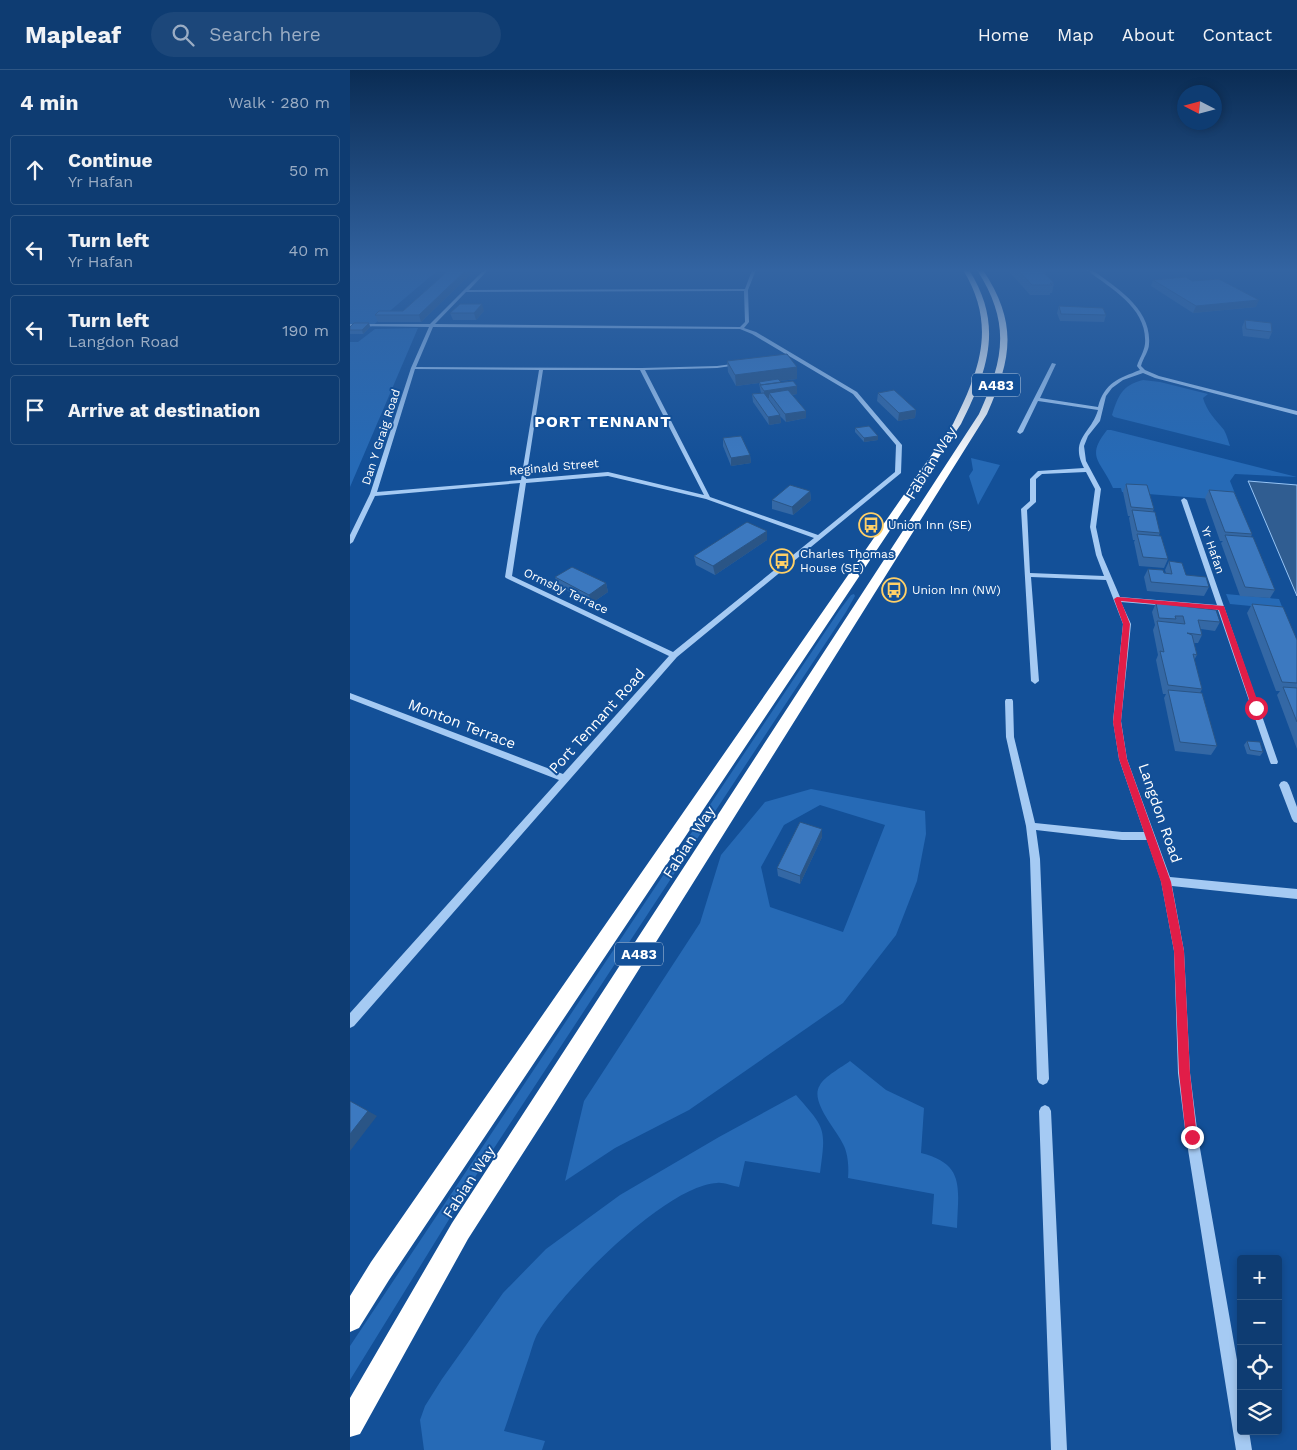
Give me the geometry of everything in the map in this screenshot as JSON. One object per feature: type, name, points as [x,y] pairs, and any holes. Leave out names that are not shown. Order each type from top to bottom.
[{"type":"highway","name":"Fabian Way","points":[[350,1319],[386,1263],[957,424],[974,392],[982,367],[987,342],[986,334]]},
{"type":"highway","name":"Fabian Way","points":[[350,1424],[460,1231],[984,414],[994,392],[1003,364],[1004,334]]},
{"type":"street","name":"Dan Y Graig Road","points":[[350,542],[373,494],[421,346],[427,334]]},
{"type":"street","points":[[756,334],[790,356]]},
{"type":"street","points":[[1147,334],[1147,346],[1139,366],[1143,371],[1157,377],[1297,413]]},
{"type":"street","points":[[781,358],[790,356]]},
{"type":"street","name":"Port Tennant Road","points":[[350,1022],[674,655],[898,473],[899,444],[855,393],[790,356]]},
{"type":"street","points":[[414,368],[642,369],[718,367],[743,363]]},
{"type":"street","points":[[1020,432],[1054,364]]},
{"type":"street","points":[[642,369],[708,498]]},
{"type":"street","points":[[524,480],[540,370]]},
{"type":"street","name":"Langdon Road","points":[[1143,371],[1121,379],[1110,387],[1104,396],[1097,421],[1081,446],[1083,461],[1098,489],[1093,527],[1099,554],[1127,624],[1117,722],[1123,759],[1166,882],[1179,951],[1184,1073],[1192,1137],[1237,1407]]},
{"type":"street","points":[[1037,399],[1101,409]]},
{"type":"street","points":[[1035,681],[1029,575],[1025,549],[1024,509],[1033,502],[1033,478],[1040,472],[1087,470]]},
{"type":"street","name":"Reginald Street","points":[[373,494],[608,474],[708,498],[818,537]]},
{"type":"street","name":"Ormsby Terrace","points":[[524,480],[508,577],[674,655]]},
{"type":"street","name":"Yr Hafan","points":[[1184,500],[1274,762]]},
{"type":"street","points":[[1029,575],[1109,578]]},
{"type":"street","points":[[1117,599],[1221,608]]},
{"type":"street","name":"Monton Terrace","points":[[350,696],[564,778]]},
{"type":"street","points":[[1009,701],[1010,737],[1031,826],[1035,858],[1043,1079]]},
{"type":"street","points":[[1284,785],[1297,818]]},
{"type":"street","points":[[1031,826],[1122,836],[1150,836]]},
{"type":"street","points":[[1166,882],[1297,894]]},
{"type":"street","points":[[1045,1112],[1059,1450]]},
{"type":"street","name":"Langdon Road","points":[[1242,1435],[1244,1450]]},
{"type":"shaded area","points":[[368,334],[415,334],[350,487],[350,342],[358,342]]},
{"type":"shaded area","points":[[1143,380],[1160,382],[1208,394],[1203,398],[1207,408],[1224,430],[1230,446],[1114,417],[1112,415],[1116,402],[1122,392],[1130,385]]},
{"type":"shaded area","points":[[1107,430],[1297,477],[1235,474],[1230,481],[1238,501],[1122,492],[1121,488],[1113,488],[1097,459],[1097,447]]},
{"type":"shaded area","points":[[971,458],[1000,465],[978,505],[969,476],[973,470]]},
{"type":"shaded area","points":[[1248,481],[1297,485],[1297,596],[1249,483]]},
{"type":"shaded area","points":[[854,594],[855,596],[846,612],[477,1174],[350,1380],[350,1346],[839,611],[851,595]]},
{"type":"shaded area","points":[[1226,594],[1279,599],[1283,609],[1230,604]]},
{"type":"shaded area","points":[[811,789],[925,811],[926,834],[917,881],[896,935],[843,1003],[689,1110],[615,1148],[565,1181],[584,1101],[700,923],[721,855],[765,802]],"holes":[[[820,805],[885,825],[843,932],[770,907],[761,867],[784,825]]]},
{"type":"shaded area","points":[[850,1061],[886,1090],[924,1108],[921,1153],[936,1158],[946,1164],[952,1171],[958,1190],[957,1228],[932,1224],[934,1194],[848,1178],[848,1160],[845,1148],[821,1107],[818,1092],[820,1085],[825,1079]]},
{"type":"shaded area","points":[[796,1095],[813,1115],[822,1130],[823,1147],[820,1173],[745,1161],[739,1187],[717,1183],[696,1188],[672,1201],[645,1220],[593,1266],[570,1290],[539,1331],[504,1431],[545,1441],[542,1450],[424,1450],[420,1420],[425,1406],[503,1293],[546,1249],[620,1195],[719,1137]]},
{"type":"building","points":[[787,354],[797,367],[735,375],[727,361]]},
{"type":"building","points":[[778,379],[781,382],[761,385],[759,382]]},
{"type":"building","points":[[793,381],[797,386],[764,391],[760,385]]},
{"type":"building","points":[[788,390],[806,411],[785,414],[769,393]]},
{"type":"building","points":[[894,390],[916,410],[899,413],[878,393]]},
{"type":"building","points":[[764,393],[780,415],[768,417],[752,394]]},
{"type":"building","points":[[869,426],[878,436],[864,438],[855,428]]},
{"type":"building","points":[[741,436],[750,455],[731,458],[723,438]]},
{"type":"building","points":[[1126,484],[1147,485],[1154,509],[1131,507]]},
{"type":"building","points":[[790,485],[810,491],[792,507],[772,500]]},
{"type":"building","points":[[1209,490],[1234,492],[1252,534],[1225,532]]},
{"type":"building","points":[[1132,510],[1155,512],[1160,533],[1137,531]]},
{"type":"building","points":[[747,522],[767,531],[713,566],[694,556]]},
{"type":"building","points":[[1137,534],[1161,536],[1168,559],[1143,557]]},
{"type":"building","points":[[1225,535],[1253,537],[1275,590],[1245,587]]},
{"type":"building","points":[[1169,561],[1182,563],[1186,575],[1206,577],[1209,587],[1151,582],[1148,569],[1163,570],[1164,573],[1172,574]]},
{"type":"building","points":[[572,567],[606,583],[589,595],[555,577]]},
{"type":"building","points":[[1156,603],[1216,610],[1220,622],[1198,620],[1202,635],[1187,633],[1192,635],[1197,655],[1193,654],[1202,689],[1168,685],[1160,651],[1164,652],[1157,621],[1185,624],[1183,616],[1175,616],[1176,619],[1159,618]]},
{"type":"building","points":[[1252,604],[1283,607],[1297,640],[1297,683],[1282,682]]},
{"type":"building","points":[[1283,687],[1297,688],[1297,722]]},
{"type":"building","points":[[1168,690],[1202,693],[1217,746],[1180,742]]},
{"type":"building","points":[[1247,741],[1260,742],[1263,752],[1250,750]]},
{"type":"building","points":[[800,822],[822,829],[800,876],[777,868]]},
{"type":"building","points":[[350,1101],[368,1111],[350,1134]]},
{"type":"place","name":"Union Inn (SE)","points":[[871,525]]},
{"type":"place","name":"Charles Thomas House (SE)","points":[[782,561]]},
{"type":"place","name":"Union Inn (NW)","points":[[894,590]]},
{"type":"district","name":"PORT TENNANT","points":[[603,421]]},
{"type":"route","points":[[1192,1137],[1184,1073],[1179,951],[1166,882],[1123,759],[1117,722],[1127,624],[1117,599],[1221,608],[1256,708]]}]
